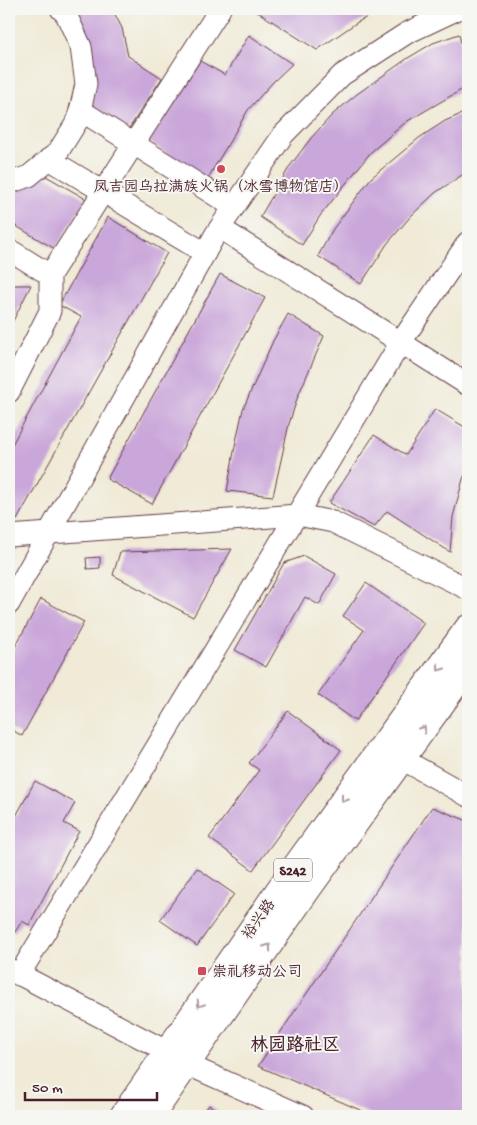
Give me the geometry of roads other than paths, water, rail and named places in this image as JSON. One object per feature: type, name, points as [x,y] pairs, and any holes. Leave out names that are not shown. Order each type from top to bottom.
[{"type":"main road","name":"裕兴路","points":[[123,1116],[177,1058],[307,890],[468,628]]},
{"type":"main road","name":"裕兴路","points":[[393,752],[468,667]]},
{"type":"main road","name":"裕兴路","points":[[151,1116],[177,1058]]},
{"type":"street","points":[[9,183],[29,176],[58,152],[78,120],[86,84],[81,47],[66,14],[61,9]]},
{"type":"street","points":[[9,392],[50,311],[50,275],[220,9]]},
{"type":"street","points":[[9,604],[205,253],[283,135],[342,75],[407,33],[458,9]]},
{"type":"street","points":[[80,110],[234,208]]},
{"type":"street","points":[[49,159],[205,253]]},
{"type":"street","points":[[220,228],[468,385]]},
{"type":"street","points":[[303,1116],[177,1058],[14,972],[298,515],[401,342],[468,242]]},
{"type":"street","points":[[9,252],[13,252],[50,275]]},
{"type":"street","points":[[9,536],[298,515],[333,522],[468,589]]},
{"type":"street","points":[[393,752],[468,796]]},
{"type":"place","name":"凤吉园乌拉满族火锅（冰雪博物馆店）","points":[[221,169]]},
{"type":"place","name":"崇礼移动公司","points":[[202,971]]},
{"type":"district","name":"林园路社区","points":[[295,1044]]}]
